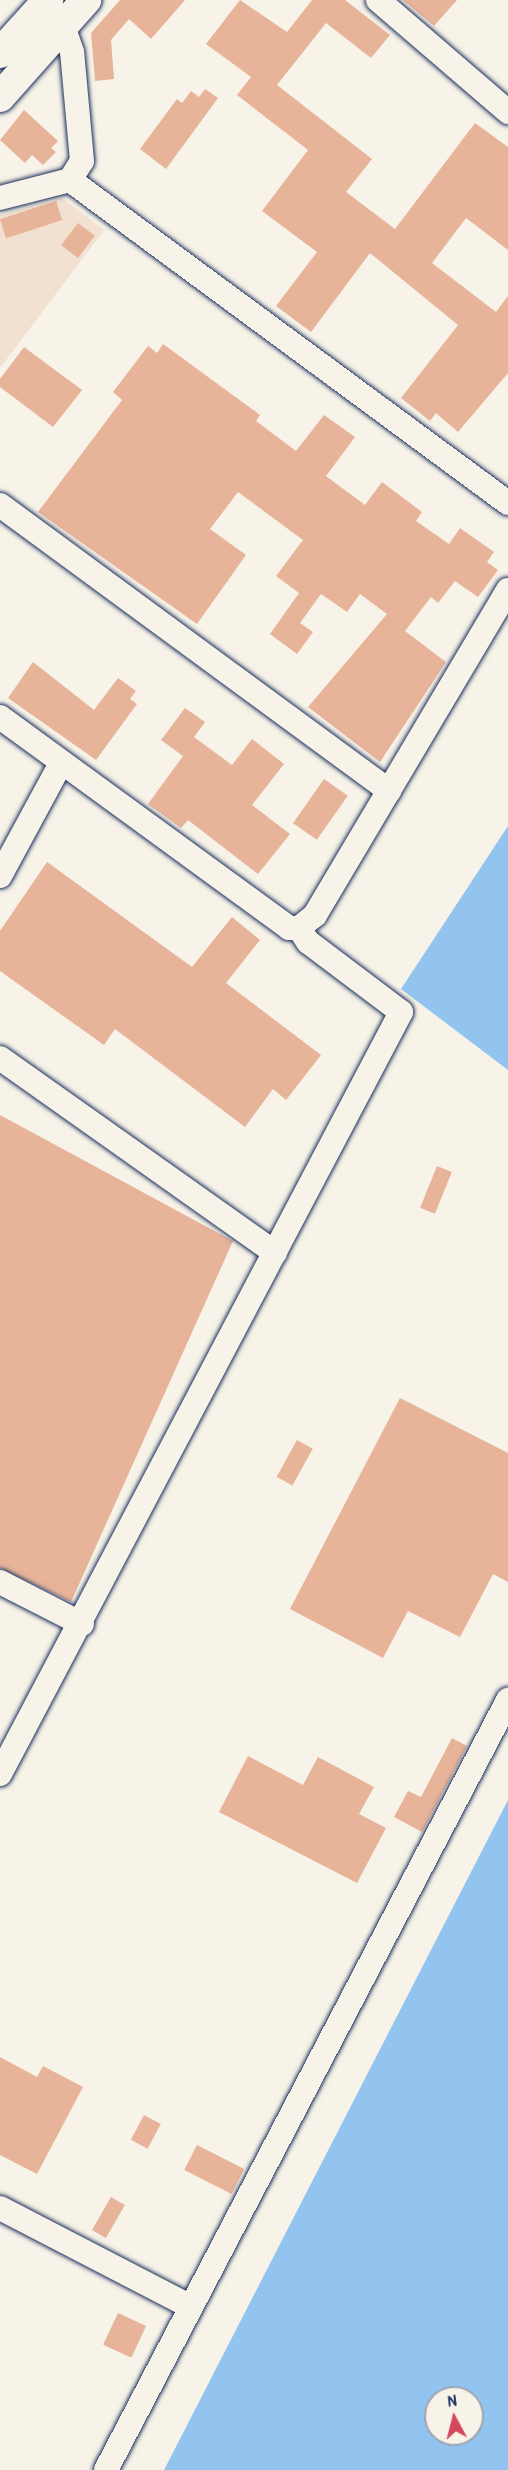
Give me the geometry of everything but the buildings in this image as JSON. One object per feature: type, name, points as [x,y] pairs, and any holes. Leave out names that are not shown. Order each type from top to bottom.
[{"type":"main road","points":[[0,53],[48,0]]},
{"type":"main road","points":[[0,97],[86,0]]},
{"type":"street","points":[[378,0],[508,112]]},
{"type":"street","points":[[0,198],[70,180],[82,161],[72,52],[63,26]]},
{"type":"street","points":[[70,180],[508,503]]},
{"type":"street","points":[[0,505],[389,790]]},
{"type":"street","points":[[0,717],[289,928],[299,928],[315,915],[508,590]]},
{"type":"street","points":[[0,876],[61,763]]},
{"type":"street","points":[[0,1773],[82,1624],[401,1012],[308,942],[299,928]]},
{"type":"street","points":[[0,1058],[275,1253]]},
{"type":"street","points":[[0,1582],[82,1624]]},
{"type":"street","points":[[106,2470],[508,1700]]},
{"type":"street","points":[[0,2208],[191,2307]]},
{"type":"shaded area","points":[[62,198],[104,230],[0,368],[0,215]]},
{"type":"water","points":[[508,826],[508,1070],[401,989]]},
{"type":"water","points":[[508,1800],[508,2470],[164,2470]]}]
